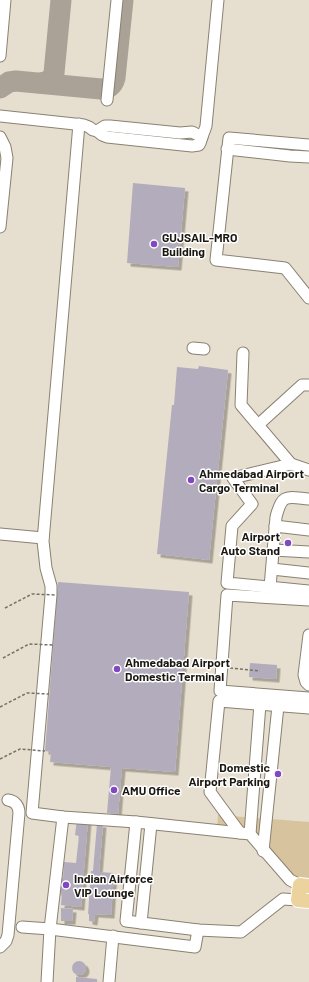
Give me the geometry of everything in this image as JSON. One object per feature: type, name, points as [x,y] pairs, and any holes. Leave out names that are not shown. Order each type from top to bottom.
[{"type":"main road","points":[[303,900],[305,886]]},
{"type":"street","points":[[0,56],[5,0]]},
{"type":"street","points":[[107,100],[117,0]]},
{"type":"street","points":[[0,116],[78,124],[87,126],[107,137],[192,146],[199,145],[206,126],[218,0]]},
{"type":"street","points":[[78,124],[43,538],[46,568],[51,586],[51,595],[32,813],[63,817],[136,822],[245,834]]},
{"type":"street","points":[[0,137],[5,147],[7,158],[0,227]]},
{"type":"street","points":[[228,143],[309,145]]},
{"type":"street","points":[[228,143],[290,156],[309,157]]},
{"type":"street","points":[[228,143],[216,260],[285,268],[309,298]]},
{"type":"street","points":[[243,353],[241,404],[291,464],[309,470]]},
{"type":"street","points":[[258,425],[302,385],[309,385]]},
{"type":"street","points":[[291,464],[233,478],[252,504],[232,526],[227,583],[309,591]]},
{"type":"street","points":[[270,587],[275,526],[279,506],[282,500],[288,497],[309,499]]},
{"type":"street","points":[[275,526],[309,530]]},
{"type":"street","points":[[0,534],[43,538]]},
{"type":"street","points":[[273,550],[309,552]]},
{"type":"street","points":[[272,569],[309,573]]},
{"type":"street","points":[[309,600],[227,595],[220,691],[309,698]]},
{"type":"street","points":[[309,635],[304,675],[306,682],[309,685]]},
{"type":"street","points":[[305,886],[290,880],[264,851],[245,834],[210,792],[219,701],[309,708]]},
{"type":"street","points":[[245,834],[260,704]]},
{"type":"street","points":[[264,851],[278,706]]},
{"type":"street","points":[[4,799],[33,802]]},
{"type":"street","points":[[0,948],[6,941],[8,935],[19,813],[17,805],[12,801],[4,799]]},
{"type":"street","points":[[48,982],[50,929],[63,817]]},
{"type":"street","points":[[109,982],[118,936],[126,921],[136,822]]},
{"type":"street","points":[[141,923],[152,824]]},
{"type":"street","points":[[126,921],[198,930],[241,932],[283,899],[303,900]]},
{"type":"street","points":[[22,927],[118,936],[195,946],[198,930]]},
{"type":"path","points":[[5,608],[32,594],[56,595]]},
{"type":"path","points":[[3,658],[30,644],[53,645]]},
{"type":"path","points":[[222,667],[260,671]]},
{"type":"path","points":[[0,707],[27,693],[49,694]]},
{"type":"path","points":[[0,759],[20,750],[44,751]]},
{"type":"shaded area","points":[[218,815],[309,822],[309,880],[291,877],[252,832],[217,829]]},
{"type":"building","points":[[133,183],[185,188],[178,267],[127,263]]},
{"type":"building","name":"Ahmedabad Airport Cargo Terminal","points":[[199,366],[228,370],[209,560],[157,554],[177,367],[198,369]]},
{"type":"building","name":"Ahmedabad Airport Domestic Terminal","points":[[58,582],[189,592],[175,772],[122,768],[118,814],[107,813],[111,767],[50,762],[51,752],[45,751]]},
{"type":"building","points":[[250,663],[277,665],[276,679],[249,677]]},
{"type":"building","points":[[77,819],[88,820],[81,907],[61,905],[62,893],[57,892],[59,878],[63,878],[64,862],[76,863],[79,836],[75,835]]},
{"type":"building","points":[[97,824],[103,824],[99,872],[114,873],[111,915],[95,914],[94,922],[89,921],[88,914],[91,871],[93,871]]},
{"type":"building","name":"Indian Airforce VIP Lounge","points":[[61,908],[73,909],[72,921],[61,921]]},
{"type":"building","points":[[76,961],[82,961],[86,965],[86,971],[82,975],[76,975],[72,971],[72,965]]},
{"type":"building","points":[[76,977],[97,979],[97,982],[76,982]]},
{"type":"taxiway","points":[[41,83],[49,80],[54,73],[61,0]]},
{"type":"taxiway","points":[[0,88],[9,82],[16,81],[101,89],[110,86],[115,78],[123,0]]},
{"type":"place","name":"GUJSAIL-MRO Building","points":[[154,244]]},
{"type":"place","name":"Ahmedabad Airport Cargo Terminal","points":[[191,480]]},
{"type":"place","name":"Airport Auto Stand","points":[[288,543]]},
{"type":"place","name":"Ahmedabad Airport Domestic Terminal","points":[[117,669]]},
{"type":"place","name":"Domestic Airport Parking","points":[[278,774]]},
{"type":"place","name":"AMU Office","points":[[114,790]]},
{"type":"place","name":"Indian Airforce VIP Lounge","points":[[66,885]]}]
